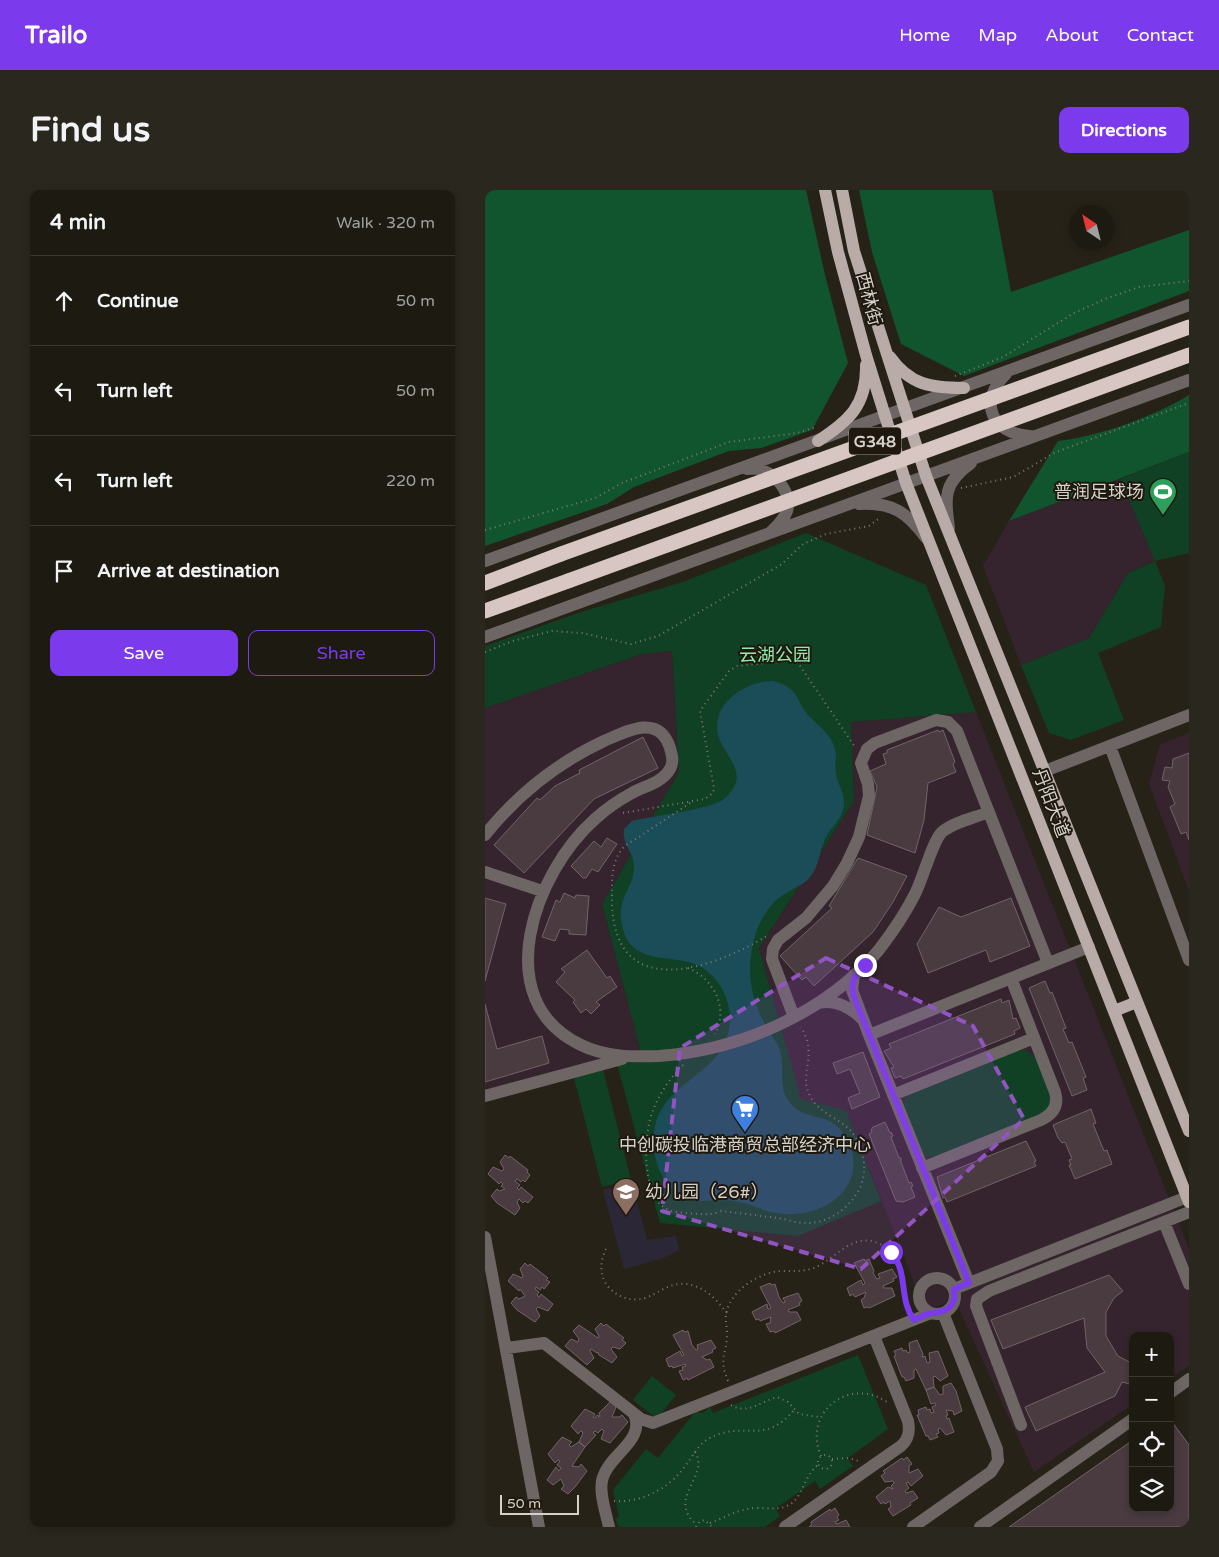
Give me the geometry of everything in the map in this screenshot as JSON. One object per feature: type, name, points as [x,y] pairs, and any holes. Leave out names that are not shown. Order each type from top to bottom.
[{"type":"highway","name":"G348","points":[[485,583],[1189,327]]},
{"type":"highway","name":"G348","points":[[485,611],[1189,354]]},
{"type":"main road","name":"西林街","points":[[825,190],[838,252],[885,416]]},
{"type":"main road","name":"西林街","points":[[842,190],[854,251],[884,349],[905,409]]},
{"type":"main road","points":[[884,349],[905,374],[920,383],[936,388],[964,388]]},
{"type":"main road","points":[[818,441],[837,429],[858,406],[864,390],[866,355]]},
{"type":"main road","name":"丹阳大道","points":[[905,409],[926,476],[1189,1131]]},
{"type":"main road","name":"丹阳大道","points":[[885,416],[906,483],[1188,1199]]},
{"type":"main road","points":[[1039,820],[1061,811]]},
{"type":"main road","points":[[1114,1011],[1137,1002]]},
{"type":"street","points":[[485,561],[1189,305]]},
{"type":"street","points":[[1008,372],[993,390],[990,403],[993,414],[997,422],[1006,431],[1017,435],[1033,436]]},
{"type":"street","points":[[485,637],[769,535],[1189,380]]},
{"type":"street","points":[[950,536],[946,498],[949,486],[958,473],[993,451]]},
{"type":"street","points":[[742,469],[761,469],[780,483],[785,492],[787,510],[781,521],[769,535]]},
{"type":"street","points":[[844,506],[875,503],[892,507],[911,520],[931,546]]},
{"type":"street","points":[[1045,771],[1189,715]]},
{"type":"street","points":[[794,1017],[772,959],[773,949],[779,940],[817,907],[847,863],[859,837],[869,796],[868,784],[861,763],[867,749],[875,743],[931,721],[948,722],[957,731],[1048,963]]},
{"type":"street","points":[[485,835],[525,792],[571,759],[604,741],[639,728],[649,727],[661,732],[667,740],[672,755],[672,763],[667,774],[659,780],[631,793],[596,818],[563,855],[542,892],[534,913],[529,955],[532,984],[541,1008],[561,1032],[576,1043],[606,1054],[632,1056],[673,1055],[706,1049],[752,1036],[776,1026],[816,1004],[854,975],[887,940],[908,908],[927,868],[937,838],[947,829],[989,812]]},
{"type":"street","points":[[1110,746],[1189,960]]},
{"type":"street","points":[[485,872],[542,892]]},
{"type":"street","points":[[869,1035],[1089,946]]},
{"type":"street","points":[[854,975],[852,990],[863,1021],[969,1283]]},
{"type":"street","points":[[922,1168],[1041,1120],[1053,1112],[1057,1096],[1011,978]]},
{"type":"street","points":[[816,1004],[833,1002],[854,1012],[863,1021]]},
{"type":"street","points":[[893,1095],[1034,1038]]},
{"type":"street","points":[[485,1096],[632,1056]]},
{"type":"street","points":[[954,1289],[1188,1199]]},
{"type":"street","points":[[1021,1425],[976,1306],[977,1300],[989,1291],[1189,1212]]},
{"type":"street","points":[[1164,1222],[1189,1284]]},
{"type":"street","points":[[485,1237],[539,1527]]},
{"type":"street","points":[[635,1434],[658,1422],[914,1320],[937,1313],[952,1305],[955,1294],[951,1284],[941,1278],[925,1282],[919,1297],[923,1307],[937,1313],[997,1449],[998,1461],[991,1472],[913,1527]]},
{"type":"street","points":[[785,1527],[907,1440],[909,1431],[908,1421],[874,1336]]},
{"type":"street","points":[[507,1348],[536,1342],[547,1345],[634,1414],[646,1422],[658,1422]]},
{"type":"street","points":[[1174,1390],[1189,1379]]},
{"type":"street","points":[[609,1527],[604,1501],[603,1476],[635,1434],[638,1426],[634,1414]]},
{"type":"street","points":[[980,1527],[1129,1422]]},
{"type":"path","points":[[948,378],[1003,357],[1074,313],[1105,299],[1139,287],[1189,281]]},
{"type":"path","points":[[949,486],[957,489],[1013,477],[1056,452],[1189,403]]},
{"type":"path","points":[[485,530],[595,498],[622,483],[729,442],[797,433],[820,426]]},
{"type":"path","points":[[485,652],[513,641],[552,631],[582,634],[631,644],[658,636],[782,564],[803,544],[826,534],[869,526],[884,516],[892,507]]},
{"type":"path","points":[[615,814],[710,797],[714,788],[700,711],[733,667],[789,661],[798,663],[854,746],[857,749],[867,749]]},
{"type":"path","points":[[692,801],[623,847],[613,868],[612,877],[613,922],[622,945],[638,960],[649,966],[668,971],[695,967],[726,957],[758,941]]},
{"type":"path","points":[[688,968],[711,985],[719,1002],[720,1018],[718,1029],[706,1049]]},
{"type":"path","points":[[685,1063],[662,1092],[653,1111],[648,1129],[648,1170],[660,1204],[673,1212],[713,1215],[721,1211],[804,1224],[833,1217],[846,1208],[859,1191],[864,1161],[860,1145],[847,1126],[817,1106],[810,1098],[805,1078],[810,1056],[808,1044],[794,1017]]},
{"type":"path","points":[[819,1418],[805,1416],[794,1410],[783,1399],[777,1397],[755,1407],[736,1408],[726,1395],[722,1356],[727,1340],[727,1313],[739,1291],[758,1277],[779,1272],[805,1271],[821,1264],[843,1246],[859,1242],[869,1242],[885,1247],[896,1258],[903,1275],[905,1306],[914,1320]]},
{"type":"path","points":[[606,1249],[601,1261],[603,1277],[606,1284],[617,1295],[635,1300],[644,1299],[667,1286],[685,1284],[696,1286],[711,1295],[727,1313]]},
{"type":"path","points":[[710,1523],[745,1509],[776,1509],[788,1505],[797,1498],[807,1475],[818,1465],[821,1456],[816,1436],[819,1418],[831,1403],[855,1394],[874,1395],[889,1404]]},
{"type":"path","points":[[604,1501],[635,1500],[660,1490],[679,1474],[705,1441],[726,1431],[756,1432],[775,1428],[794,1410]]},
{"type":"path","points":[[695,1452],[699,1460],[697,1472],[685,1500],[687,1514],[696,1526],[703,1520],[710,1523],[712,1527]]},
{"type":"path","points":[[821,1456],[825,1455],[831,1459],[848,1458],[860,1462],[869,1468]]},
{"type":"path","points":[[818,1465],[821,1469],[828,1469],[831,1466],[831,1459]]},
{"type":"highlighted area","points":[[826,958],[973,1026],[1024,1119],[861,1269],[662,1211],[680,1048]]},
{"type":"shaded area","points":[[1120,479],[1155,560],[1128,573],[1089,638],[1021,665],[983,566],[1009,521]]},
{"type":"shaded area","points":[[672,651],[679,772],[602,904],[641,1053],[485,1096],[485,708],[642,654]]},
{"type":"shaded area","points":[[976,712],[1189,1249],[1189,1366],[1174,1375],[1174,1332],[1129,1332],[1129,1407],[1034,1472],[955,1300],[925,1310],[846,1110],[801,1100],[759,948],[854,801],[851,722]]},
{"type":"shaded area","points":[[1189,733],[1189,891],[1149,784],[1160,744]]},
{"type":"shaded area","name":"幼儿园（26#）","points":[[619,1186],[620,1190],[630,1188],[632,1197],[636,1196],[647,1240],[676,1236],[679,1250],[663,1258],[624,1269],[603,1190]]},
{"type":"green space","points":[[485,190],[806,190],[825,275],[848,363],[812,430],[761,448],[729,451],[634,487],[607,504],[485,546]]},
{"type":"green space","points":[[859,190],[992,190],[1011,292],[1189,230],[1189,291],[964,376],[901,344],[872,252]]},
{"type":"green space","points":[[1189,395],[1189,452],[1009,521],[1058,441],[1090,435],[1143,418]]},
{"type":"green space","name":"普润足球场","points":[[1189,452],[1189,553],[1155,561],[1120,479]]},
{"type":"green space","name":"云湖公园","points":[[806,533],[926,585],[976,712],[851,722],[854,801],[759,948],[801,1099],[846,1110],[881,1201],[798,1236],[660,1223],[616,1060],[641,1053],[602,904],[679,772],[672,651],[642,654],[485,708],[485,646],[584,611],[683,582]]},
{"type":"green space","points":[[1155,561],[1165,586],[1161,627],[1098,653],[1124,720],[1071,740],[1049,733],[1021,665],[1089,638],[1128,573]]},
{"type":"green space","points":[[1025,1050],[1038,1060],[1052,1098],[1048,1111],[940,1156],[927,1157],[923,1153],[903,1105],[907,1096],[1015,1051]]},
{"type":"green space","points":[[603,1070],[631,1180],[602,1187],[574,1078]]},
{"type":"green space","points":[[858,1355],[888,1429],[848,1458],[853,1466],[820,1489],[815,1481],[776,1508],[780,1516],[765,1527],[619,1527],[615,1519],[619,1517],[613,1490],[646,1449],[658,1458],[695,1412],[703,1413],[710,1407],[713,1413]]},
{"type":"green space","points":[[652,1376],[676,1395],[657,1419],[633,1400]]},
{"type":"water","points":[[773,681],[783,684],[794,692],[806,713],[824,730],[833,743],[836,755],[836,774],[844,800],[842,814],[828,833],[816,867],[810,877],[771,905],[762,919],[753,941],[751,958],[750,977],[756,1005],[780,1050],[786,1098],[800,1111],[831,1122],[838,1127],[848,1139],[853,1154],[851,1178],[839,1196],[820,1208],[798,1214],[776,1213],[734,1201],[691,1200],[675,1191],[663,1177],[654,1150],[655,1126],[663,1108],[674,1093],[716,1056],[726,1040],[730,1019],[729,1010],[727,1000],[719,983],[706,970],[688,962],[655,957],[636,950],[629,943],[624,933],[621,919],[621,906],[631,883],[634,870],[633,859],[625,839],[624,829],[632,821],[708,806],[724,799],[736,782],[736,774],[734,766],[718,735],[717,723],[720,713],[725,704],[742,690],[752,685]]},
{"type":"building","points":[[938,730],[939,732],[943,730],[955,762],[953,764],[956,772],[928,783],[924,820],[915,853],[867,835],[877,787],[870,771],[886,764],[883,754],[887,753],[887,750]]},
{"type":"building","points":[[643,737],[658,768],[594,799],[524,873],[494,845],[537,798],[540,800],[555,786],[580,773],[579,770]]},
{"type":"building","points":[[1189,753],[1189,840],[1186,832],[1181,834],[1170,807],[1175,804],[1168,787],[1170,781],[1162,780],[1165,767],[1172,768],[1173,759]]},
{"type":"building","points":[[607,838],[617,844],[598,872],[592,869],[586,878],[583,878],[571,866],[594,841],[601,847]]},
{"type":"building","points":[[858,858],[907,876],[893,902],[873,932],[814,986],[806,977],[802,980],[780,956],[832,908],[829,906]]},
{"type":"building","points":[[564,893],[575,898],[576,895],[589,896],[586,935],[569,934],[569,930],[560,929],[555,941],[542,937],[556,900],[560,902]]},
{"type":"building","points":[[485,898],[506,904],[485,981]]},
{"type":"building","points":[[1011,898],[1030,946],[990,962],[986,950],[928,973],[917,944],[939,907],[961,917]]},
{"type":"building","points":[[587,950],[607,978],[610,976],[617,987],[596,1002],[600,1005],[591,1014],[586,1009],[581,1013],[573,1002],[575,1000],[556,982],[565,972],[561,969]]},
{"type":"building","points":[[1045,981],[1050,993],[1052,992],[1066,1028],[1063,1029],[1069,1043],[1072,1042],[1086,1077],[1083,1078],[1087,1090],[1072,1096],[1029,988]]},
{"type":"building","points":[[1001,999],[1002,1003],[1009,1000],[1013,1019],[1016,1018],[1020,1028],[1014,1031],[1015,1034],[903,1079],[901,1076],[895,1078],[891,1068],[894,1067],[884,1051],[891,1048],[889,1044]]},
{"type":"building","points":[[485,1004],[497,1049],[542,1036],[549,1063],[485,1082]]},
{"type":"building","points":[[863,1052],[880,1097],[852,1109],[848,1098],[860,1093],[850,1069],[837,1074],[833,1063]]},
{"type":"building","points":[[1091,1109],[1096,1123],[1093,1124],[1104,1151],[1107,1150],[1112,1164],[1075,1179],[1069,1165],[1071,1165],[1069,1160],[1072,1159],[1065,1142],[1062,1143],[1058,1138],[1053,1125]]},
{"type":"building","points":[[885,1122],[893,1136],[891,1137],[899,1158],[901,1158],[909,1183],[911,1182],[913,1186],[911,1187],[915,1197],[903,1202],[896,1201],[869,1134],[872,1132],[873,1127]]},
{"type":"building","points":[[1026,1141],[1036,1161],[1034,1162],[1036,1166],[947,1202],[945,1197],[943,1198],[937,1177]]},
{"type":"building","points":[[505,1155],[509,1158],[510,1156],[528,1170],[527,1172],[530,1175],[525,1182],[517,1179],[515,1181],[520,1185],[517,1188],[519,1190],[521,1187],[533,1197],[528,1203],[525,1201],[523,1203],[519,1199],[517,1202],[520,1208],[515,1215],[497,1203],[491,1196],[497,1189],[499,1191],[505,1189],[501,1186],[503,1184],[501,1182],[499,1184],[488,1174],[493,1167],[502,1171],[504,1169],[500,1162]]},
{"type":"building","points":[[864,1259],[865,1261],[869,1259],[877,1279],[880,1278],[878,1274],[892,1269],[897,1277],[893,1279],[894,1281],[883,1286],[884,1288],[892,1288],[895,1296],[869,1308],[864,1308],[861,1300],[866,1292],[855,1297],[853,1294],[850,1296],[847,1288],[861,1280],[863,1285],[865,1283],[854,1263]]},
{"type":"building","points":[[525,1263],[528,1266],[530,1264],[548,1278],[546,1280],[550,1282],[544,1289],[542,1287],[540,1290],[536,1287],[535,1289],[539,1292],[537,1295],[539,1297],[541,1294],[553,1304],[548,1311],[538,1307],[536,1309],[540,1316],[535,1322],[517,1310],[511,1303],[516,1297],[519,1299],[525,1296],[520,1289],[519,1291],[508,1281],[513,1274],[522,1278],[520,1269]]},
{"type":"building","points":[[1109,1275],[1123,1291],[1114,1298],[1106,1312],[1106,1336],[1118,1356],[1129,1362],[1129,1384],[1122,1382],[1115,1396],[1036,1431],[1025,1407],[1105,1372],[1087,1348],[1084,1318],[1003,1349],[991,1320]]},
{"type":"building","points":[[770,1283],[771,1285],[775,1284],[783,1303],[785,1302],[783,1298],[798,1293],[802,1301],[799,1303],[800,1305],[788,1310],[789,1312],[797,1312],[801,1320],[775,1333],[774,1331],[770,1332],[766,1324],[770,1323],[771,1317],[760,1321],[759,1319],[756,1320],[752,1312],[767,1304],[768,1309],[771,1308],[760,1287]]},
{"type":"building","points":[[601,1323],[604,1326],[606,1324],[624,1338],[622,1340],[626,1343],[620,1349],[613,1347],[611,1349],[617,1357],[612,1363],[591,1349],[590,1351],[594,1358],[587,1365],[565,1346],[571,1339],[578,1342],[579,1339],[573,1331],[579,1325],[598,1338],[599,1336],[595,1329]]},
{"type":"building","points":[[683,1330],[684,1332],[688,1331],[692,1345],[696,1350],[698,1349],[697,1345],[711,1340],[716,1348],[712,1350],[713,1352],[702,1357],[707,1360],[710,1359],[714,1367],[688,1380],[687,1378],[683,1380],[679,1371],[683,1370],[682,1367],[686,1366],[685,1364],[673,1368],[672,1366],[669,1367],[666,1359],[680,1351],[682,1356],[684,1355],[673,1335]]},
{"type":"building","points":[[917,1340],[923,1354],[922,1357],[925,1356],[927,1363],[930,1362],[929,1353],[938,1351],[948,1376],[940,1381],[935,1376],[933,1377],[934,1387],[926,1390],[916,1369],[914,1370],[914,1378],[906,1381],[902,1377],[894,1356],[896,1355],[894,1351],[902,1348],[903,1351],[910,1352],[909,1343]]},
{"type":"building","points":[[951,1383],[956,1391],[962,1411],[954,1415],[953,1411],[946,1410],[947,1419],[949,1418],[954,1432],[946,1435],[940,1428],[938,1429],[939,1433],[936,1434],[938,1437],[930,1440],[926,1436],[917,1415],[919,1415],[918,1410],[926,1407],[927,1410],[930,1409],[931,1413],[934,1412],[932,1407],[936,1405],[935,1403],[931,1404],[926,1390],[934,1387],[940,1395],[943,1394],[943,1386]]},
{"type":"building","points":[[610,1402],[616,1407],[612,1417],[622,1415],[628,1422],[610,1443],[601,1439],[604,1431],[602,1429],[598,1433],[595,1431],[593,1433],[596,1435],[585,1447],[579,1442],[583,1433],[581,1431],[578,1434],[571,1426],[585,1409],[595,1414],[593,1417],[595,1418],[597,1415],[600,1417],[599,1413]]},
{"type":"building","points":[[1174,1424],[1189,1445],[1189,1527],[1009,1527],[1129,1443],[1129,1512],[1174,1512]]},
{"type":"building","points":[[562,1437],[572,1442],[569,1445],[571,1447],[579,1442],[585,1447],[572,1466],[579,1467],[581,1464],[587,1471],[568,1494],[561,1489],[564,1486],[561,1479],[553,1485],[547,1480],[556,1467],[559,1471],[561,1468],[557,1465],[560,1461],[558,1460],[555,1463],[548,1454]]},
{"type":"building","points":[[907,1457],[912,1464],[909,1466],[909,1473],[918,1469],[923,1476],[911,1486],[908,1482],[906,1483],[909,1488],[905,1491],[906,1493],[913,1491],[918,1498],[910,1503],[911,1505],[893,1516],[888,1509],[891,1507],[890,1501],[881,1504],[876,1497],[888,1487],[893,1489],[891,1486],[894,1483],[893,1481],[885,1482],[881,1476],[885,1473],[883,1471],[902,1458],[903,1460]]},
{"type":"building","points":[[835,1508],[839,1515],[837,1517],[839,1520],[835,1522],[837,1524],[846,1520],[850,1527],[809,1527],[812,1524],[811,1522],[830,1509],[831,1511]]},
{"type":"place","name":"普润足球场","points":[[1163,516]]},
{"type":"place","name":"中创碳投临港商贸总部经济中心","points":[[745,1133]]},
{"type":"place","name":"幼儿园（26#）","points":[[626,1216]]},
{"type":"route","points":[[865,965],[854,975],[852,990],[854,997],[969,1283],[954,1289],[954,1300],[948,1310],[943,1313],[931,1313],[914,1320],[905,1306],[905,1284],[901,1266],[891,1252]]}]
